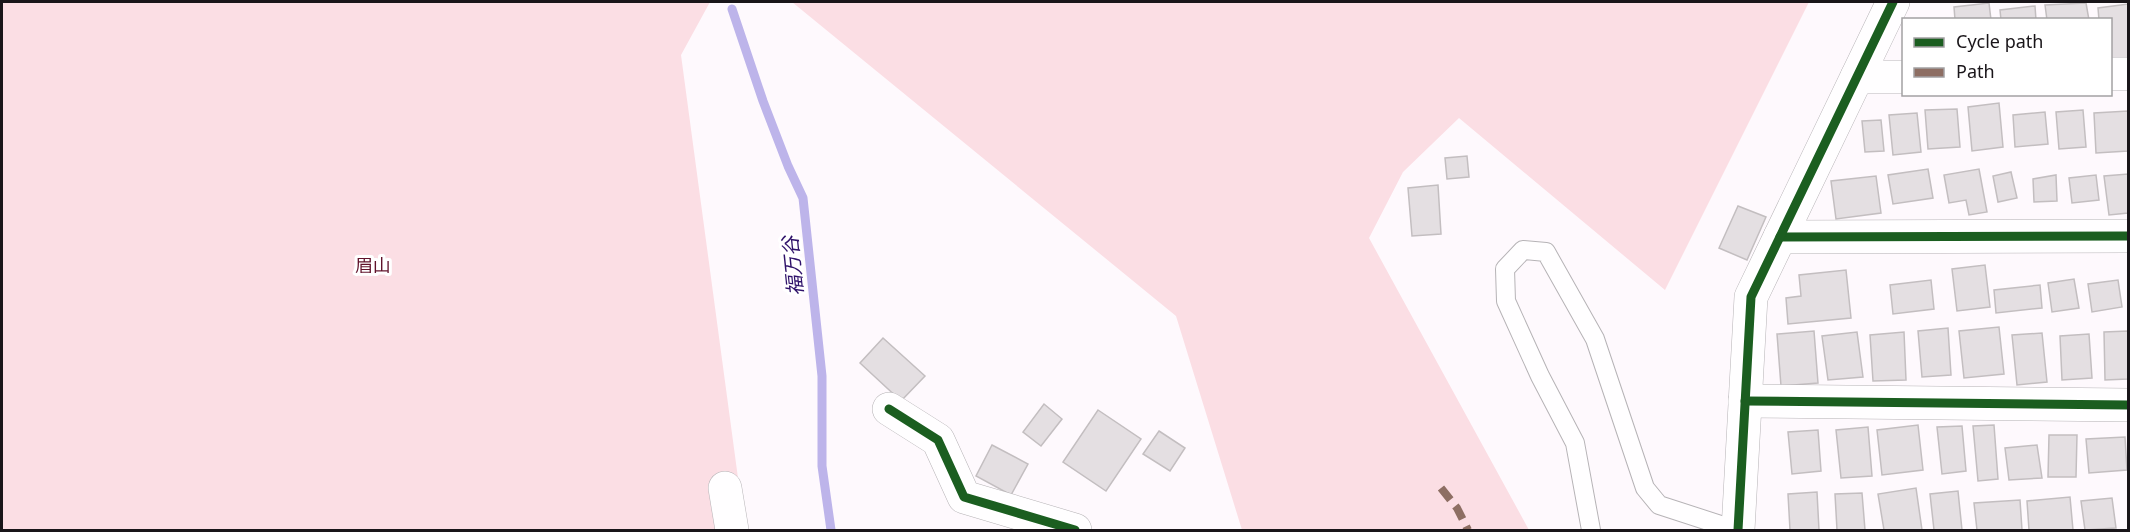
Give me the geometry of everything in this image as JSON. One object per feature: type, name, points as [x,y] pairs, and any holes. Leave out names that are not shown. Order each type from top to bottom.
[{"type":"street","points":[[1737,531],[1751,297],[1893,2]]},
{"type":"street","points":[[2112,74],[2128,74]]},
{"type":"street","points":[[1857,77],[1902,77]]},
{"type":"street","points":[[1780,237],[2128,236]]},
{"type":"street","points":[[1745,400],[2128,405]]},
{"type":"street","points":[[889,408],[938,440],[964,497],[1075,531]]},
{"type":"street","points":[[725,488],[732,531]]},
{"type":"lane","points":[[1591,531],[1575,443],[1540,376],[1506,301],[1505,269],[1523,250],[1546,252],[1595,339],[1645,488],[1659,505],[1737,531]]},
{"type":"green space","name":"眉山","points":[[2,2],[710,2],[681,55],[745,530],[2,530]]},
{"type":"green space","points":[[792,2],[1809,2],[1665,290],[1459,118],[1403,172],[1369,238],[1529,530],[1242,530],[1176,316]]},
{"type":"building","points":[[1989,3],[1991,18],[1955,18],[1954,7]]},
{"type":"building","points":[[2086,3],[2089,18],[2047,18],[2045,5]]},
{"type":"building","points":[[2128,4],[2128,58],[2112,60],[2112,18],[2099,18],[2098,8]]},
{"type":"building","points":[[2035,6],[2036,18],[2001,18],[2000,10]]},
{"type":"building","points":[[1999,103],[2003,147],[1972,151],[1968,107]]},
{"type":"building","points":[[1957,109],[1960,147],[1928,149],[1925,110]]},
{"type":"building","points":[[2083,110],[2086,147],[2059,149],[2056,112]]},
{"type":"building","points":[[2128,111],[2128,151],[2096,153],[2094,113]]},
{"type":"building","points":[[2045,112],[2048,144],[2015,147],[2013,115]]},
{"type":"building","points":[[1917,113],[1921,152],[1893,155],[1889,115]]},
{"type":"building","points":[[1881,120],[1884,151],[1865,152],[1862,121]]},
{"type":"building","points":[[1467,156],[1469,177],[1447,179],[1445,158]]},
{"type":"building","points":[[1928,169],[1933,198],[1893,204],[1888,175]]},
{"type":"building","points":[[1979,169],[1987,212],[1969,215],[1966,200],[1949,203],[1944,175]]},
{"type":"building","points":[[2011,172],[2017,198],[1998,202],[1993,176]]},
{"type":"building","points":[[2128,174],[2128,213],[2109,215],[2104,176]]},
{"type":"building","points":[[2056,175],[2057,201],[2034,202],[2033,179]]},
{"type":"building","points":[[2096,175],[2099,200],[2072,203],[2069,178]]},
{"type":"building","points":[[1876,176],[1881,213],[1836,219],[1831,181]]},
{"type":"building","points":[[1438,185],[1441,234],[1412,236],[1408,188]]},
{"type":"building","points":[[1738,206],[1766,217],[1747,260],[1719,248]]},
{"type":"building","points":[[1985,265],[1990,307],[1957,311],[1952,269]]},
{"type":"building","points":[[1846,270],[1851,318],[1788,324],[1786,298],[1801,296],[1799,275]]},
{"type":"building","points":[[2074,279],[2079,308],[2052,312],[2048,283]]},
{"type":"building","points":[[1931,280],[1934,309],[1893,314],[1890,285]]},
{"type":"building","points":[[2118,280],[2122,307],[2092,312],[2088,284]]},
{"type":"building","points":[[2040,285],[2042,308],[1996,313],[1994,290]]},
{"type":"building","points":[[1999,327],[2004,374],[1964,378],[1959,331]]},
{"type":"building","points":[[1948,328],[1951,375],[1922,377],[1918,331]]},
{"type":"building","points":[[1814,331],[1818,383],[1781,386],[1777,334]]},
{"type":"building","points":[[2128,331],[2128,379],[2105,380],[2104,332]]},
{"type":"building","points":[[1857,332],[1863,377],[1828,380],[1822,336]]},
{"type":"building","points":[[1904,332],[1906,380],[1873,381],[1870,335]]},
{"type":"building","points":[[2042,333],[2047,382],[2017,385],[2012,335]]},
{"type":"building","points":[[2089,334],[2092,378],[2062,380],[2060,336]]},
{"type":"building","points":[[883,338],[925,376],[901,401],[860,363]]},
{"type":"building","points":[[1044,404],[1062,419],[1041,446],[1023,432]]},
{"type":"building","points":[[1098,410],[1141,439],[1106,491],[1063,462]]},
{"type":"building","points":[[1918,425],[1923,470],[1882,475],[1877,430]]},
{"type":"building","points":[[1994,425],[1998,479],[1978,481],[1973,426]]},
{"type":"building","points":[[1962,426],[1966,471],[1942,474],[1937,427]]},
{"type":"building","points":[[1868,427],[1872,476],[1841,478],[1836,430]]},
{"type":"building","points":[[1818,430],[1821,471],[1792,474],[1788,432]]},
{"type":"building","points":[[1159,431],[1185,448],[1170,471],[1143,454]]},
{"type":"building","points":[[2049,435],[2077,435],[2076,477],[2048,477]]},
{"type":"building","points":[[2125,437],[2127,470],[2089,473],[2086,439]]},
{"type":"building","points":[[992,445],[1028,464],[1011,495],[976,476]]},
{"type":"building","points":[[2037,445],[2042,478],[2009,480],[2005,448]]},
{"type":"building","points":[[1916,488],[1922,530],[1884,530],[1878,494]]},
{"type":"building","points":[[1958,491],[1962,530],[1934,530],[1930,494]]},
{"type":"building","points":[[1817,492],[1819,530],[1790,530],[1788,494]]},
{"type":"building","points":[[1862,493],[1865,530],[1837,530],[1835,494]]},
{"type":"building","points":[[2070,497],[2073,530],[2029,530],[2027,501]]},
{"type":"building","points":[[2112,498],[2116,528],[2085,530],[2081,501]]},
{"type":"building","points":[[2020,500],[2022,530],[1977,530],[1974,503]]},
{"type":"waterway","name":"福万谷","points":[[732,9],[763,101],[803,198],[822,376],[822,466],[831,530]]},
{"type":"marked path","points":[[1441,488],[1457,508],[1468,530]]},
{"type":"cycle path","points":[[1738,530],[1751,297],[1893,2]]},
{"type":"cycle path","points":[[1780,237],[2128,236]]},
{"type":"cycle path","points":[[1745,401],[2128,405]]},
{"type":"cycle path","points":[[889,409],[938,440],[964,497],[1075,530]]}]
